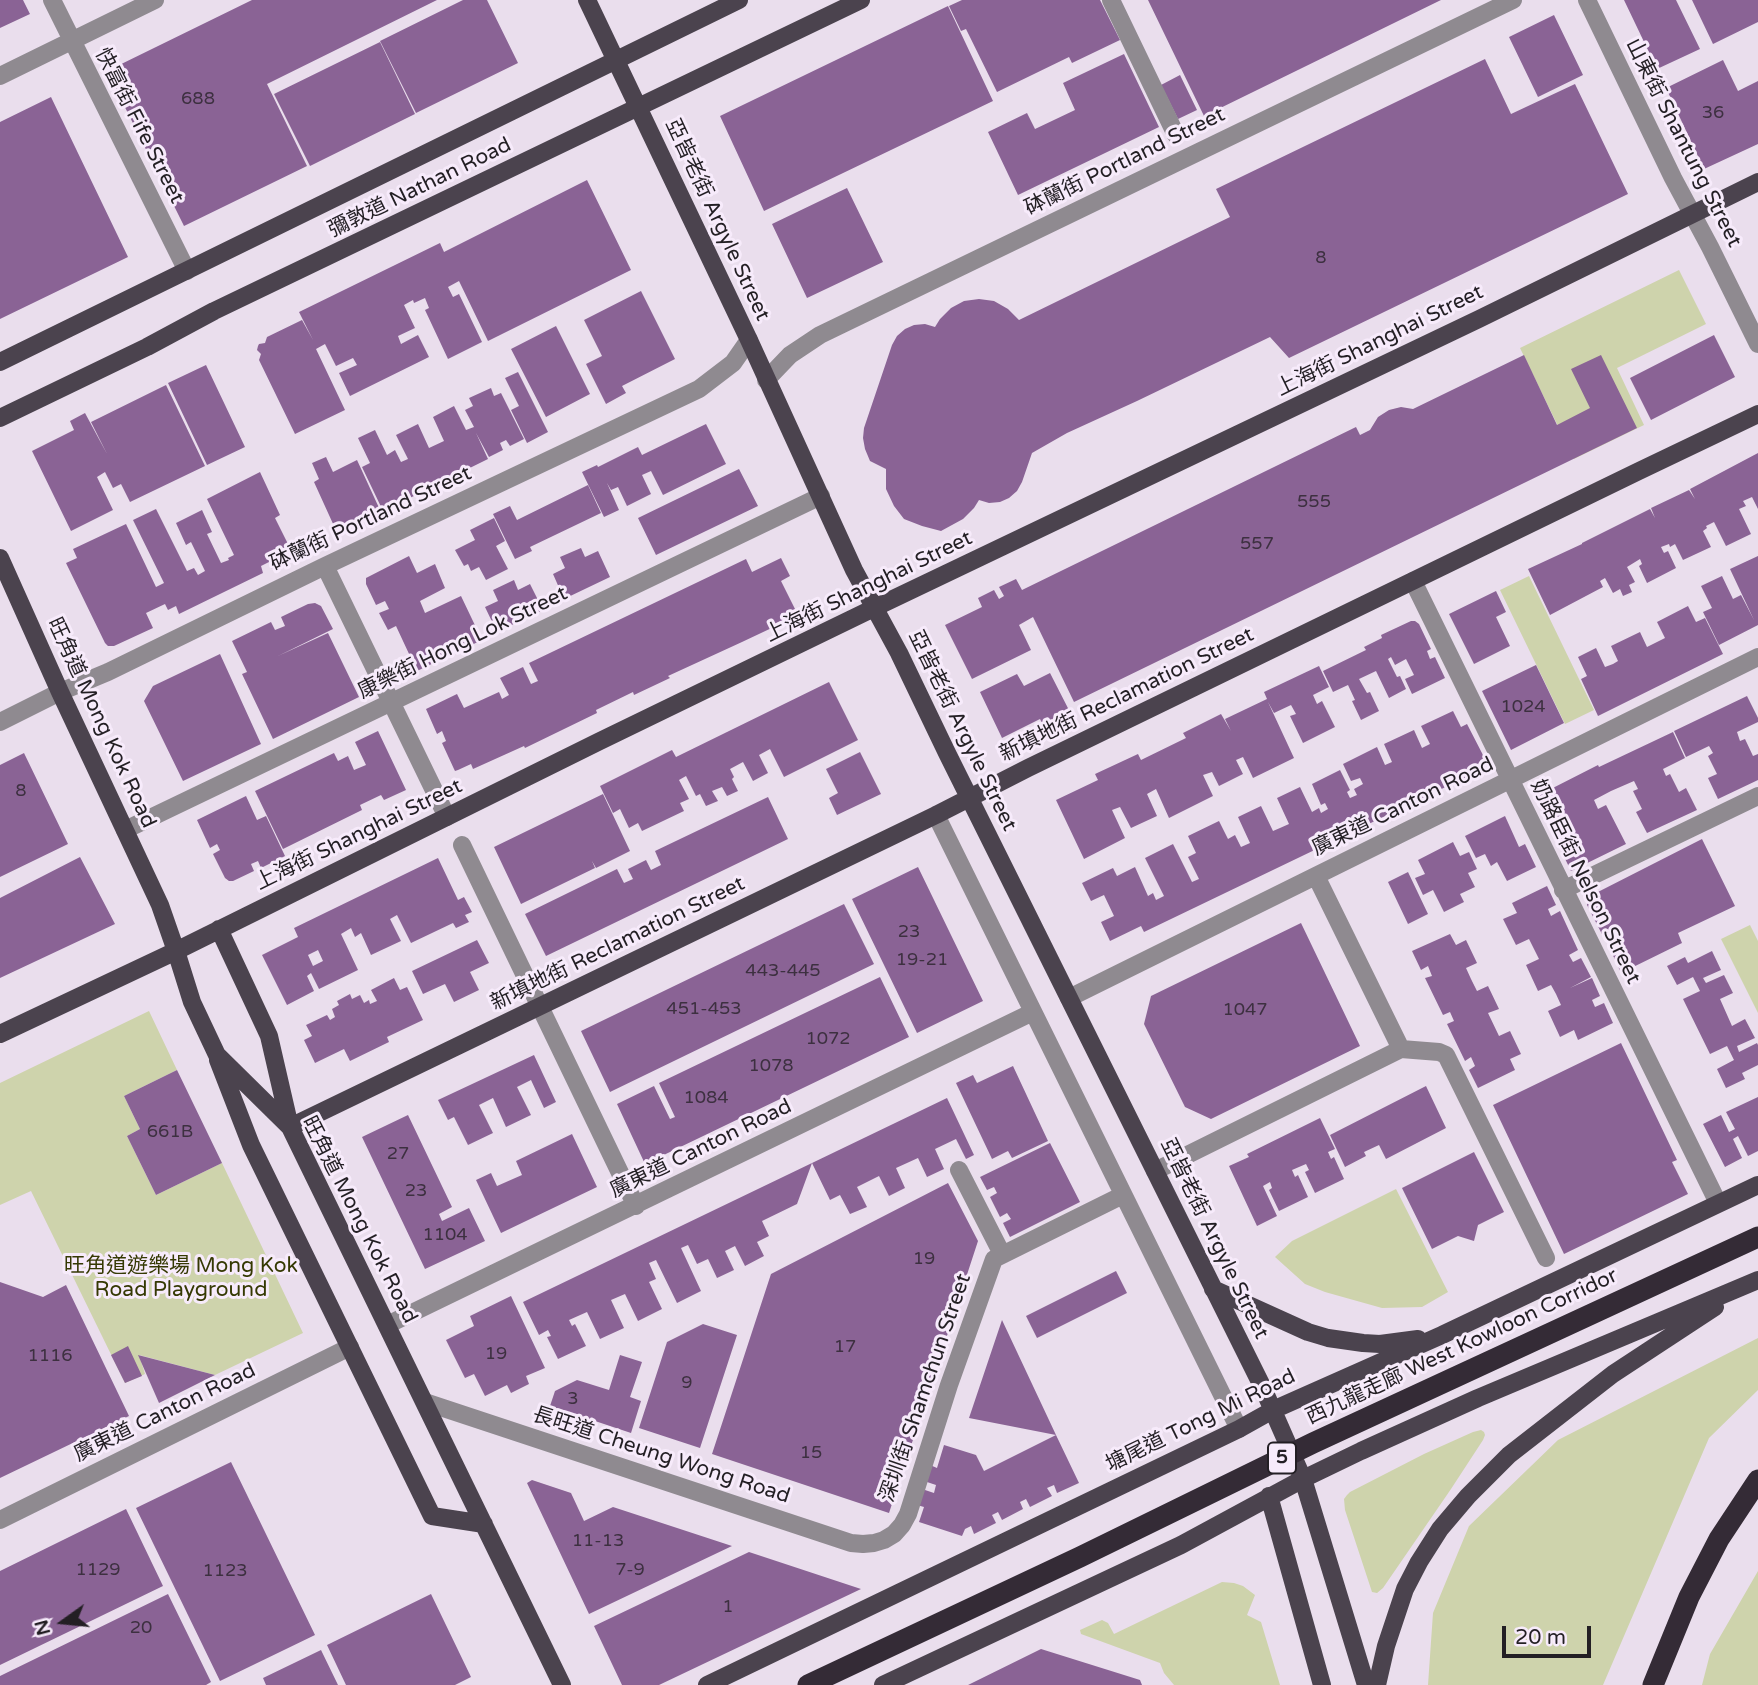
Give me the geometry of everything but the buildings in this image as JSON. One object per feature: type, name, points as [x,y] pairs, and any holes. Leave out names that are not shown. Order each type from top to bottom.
[{"type":"highway","name":"西九龍走廊 West Kowloon Corridor","points":[[808,1685],[1080,1557],[1313,1443],[1758,1237]]},
{"type":"highway","points":[[1653,1685],[1689,1597],[1719,1539],[1758,1480]]},
{"type":"main road","name":"亞皆老街 Argyle Street","points":[[587,0],[749,340],[854,570],[899,653],[1273,1410],[1303,1479],[1366,1685]]},
{"type":"main road","name":"彌敦道 Nathan Road","points":[[0,362],[739,0]]},
{"type":"main road","name":"彌敦道 Nathan Road","points":[[0,418],[214,311],[860,0]]},
{"type":"main road","name":"上海街 Shanghai Street","points":[[0,1034],[176,951],[874,608],[1301,405],[1758,182]]},
{"type":"main road","name":"新填地街 Reclamation Street","points":[[290,1128],[1758,414]]},
{"type":"main road","name":"旺角道 Mong Kok Road","points":[[0,558],[160,905],[191,1002],[217,1055],[290,1128],[562,1685]]},
{"type":"main road","points":[[219,929],[269,1036],[290,1128]]},
{"type":"main road","points":[[217,1055],[251,1145],[432,1516],[484,1524]]},
{"type":"main road","name":"塘尾道 Tong Mi Road","points":[[707,1685],[1273,1410],[1442,1335],[1758,1185]]},
{"type":"main road","points":[[883,1685],[1181,1545],[1303,1479],[1478,1398],[1757,1280]]},
{"type":"main road","points":[[1377,1685],[1386,1646],[1405,1589],[1419,1562],[1440,1529],[1487,1475],[1614,1374],[1757,1280]]},
{"type":"main road","points":[[1213,1289],[1308,1332],[1328,1338],[1380,1343],[1442,1335]]},
{"type":"main road","points":[[1269,1496],[1322,1685]]},
{"type":"street","name":"快富街 Fife Street","points":[[52,0],[187,271]]},
{"type":"street","points":[[0,76],[155,0]]},
{"type":"street","points":[[1111,0],[1176,135]]},
{"type":"street","name":"砵蘭街 Portland Street","points":[[766,380],[790,355],[820,335],[1513,0]]},
{"type":"street","name":"山東街 Shantung Street","points":[[1587,0],[1673,178],[1758,344]]},
{"type":"street","name":"砵蘭街 Portland Street","points":[[0,722],[699,389],[733,363],[749,340]]},
{"type":"street","name":"康樂街 Hong Lok Street","points":[[125,830],[821,496]]},
{"type":"street","points":[[325,566],[447,817]]},
{"type":"street","name":"奶路臣街 Nelson Street","points":[[1413,581],[1718,1203]]},
{"type":"street","name":"廣東道 Canton Road","points":[[1069,998],[1758,657]]},
{"type":"street","points":[[1563,890],[1758,796]]},
{"type":"street","points":[[936,815],[1238,1429]]},
{"type":"street","points":[[462,845],[636,1206]]},
{"type":"street","points":[[1316,876],[1401,1049]]},
{"type":"street","name":"廣東道 Canton Road","points":[[387,1325],[1033,1012]]},
{"type":"street","points":[[1155,1171],[1401,1049],[1439,1052],[1446,1055],[1546,1258]]},
{"type":"street","points":[[959,1170],[1002,1254],[1123,1195]]},
{"type":"street","name":"深圳街 Shamchun Street","points":[[884,1540],[894,1534],[908,1514],[949,1385],[994,1259],[1002,1254]]},
{"type":"street","name":"廣東道 Canton Road","points":[[0,1520],[350,1347]]},
{"type":"street","name":"長旺道 Cheung Wong Road","points":[[425,1402],[851,1543],[863,1545],[884,1540]]},
{"type":"green space","points":[[1679,270],[1706,324],[1617,368],[1644,425],[1574,459],[1520,348]]},
{"type":"green space","points":[[1529,576],[1594,710],[1565,724],[1500,590]]},
{"type":"green space","points":[[1750,925],[1758,941],[1758,1013],[1721,939]]},
{"type":"green space","name":"旺角道遊樂場 Mong Kok Road Playground","points":[[149,1011],[177,1070],[124,1096],[140,1129],[127,1136],[156,1195],[222,1163],[303,1333],[215,1375],[139,1355],[145,1374],[125,1383],[31,1191],[0,1205],[0,1083]]},
{"type":"green space","points":[[1396,1189],[1448,1292],[1422,1307],[1382,1308],[1325,1292],[1305,1284],[1275,1257],[1292,1241]]},
{"type":"green space","points":[[1758,1338],[1758,1390],[1709,1438],[1603,1685],[1428,1685],[1433,1613],[1469,1526],[1558,1440]]},
{"type":"green space","points":[[1481,1430],[1485,1435],[1483,1440],[1451,1489],[1383,1588],[1377,1593],[1372,1592],[1345,1510],[1344,1499],[1350,1492],[1424,1454]]},
{"type":"green space","points":[[1758,1571],[1758,1685],[1702,1685],[1710,1654]]},
{"type":"green space","points":[[1222,1582],[1243,1586],[1255,1595],[1247,1615],[1261,1622],[1280,1685],[1174,1685],[1160,1663],[1081,1634],[1080,1630],[1102,1620],[1108,1623],[1114,1634]]}]
